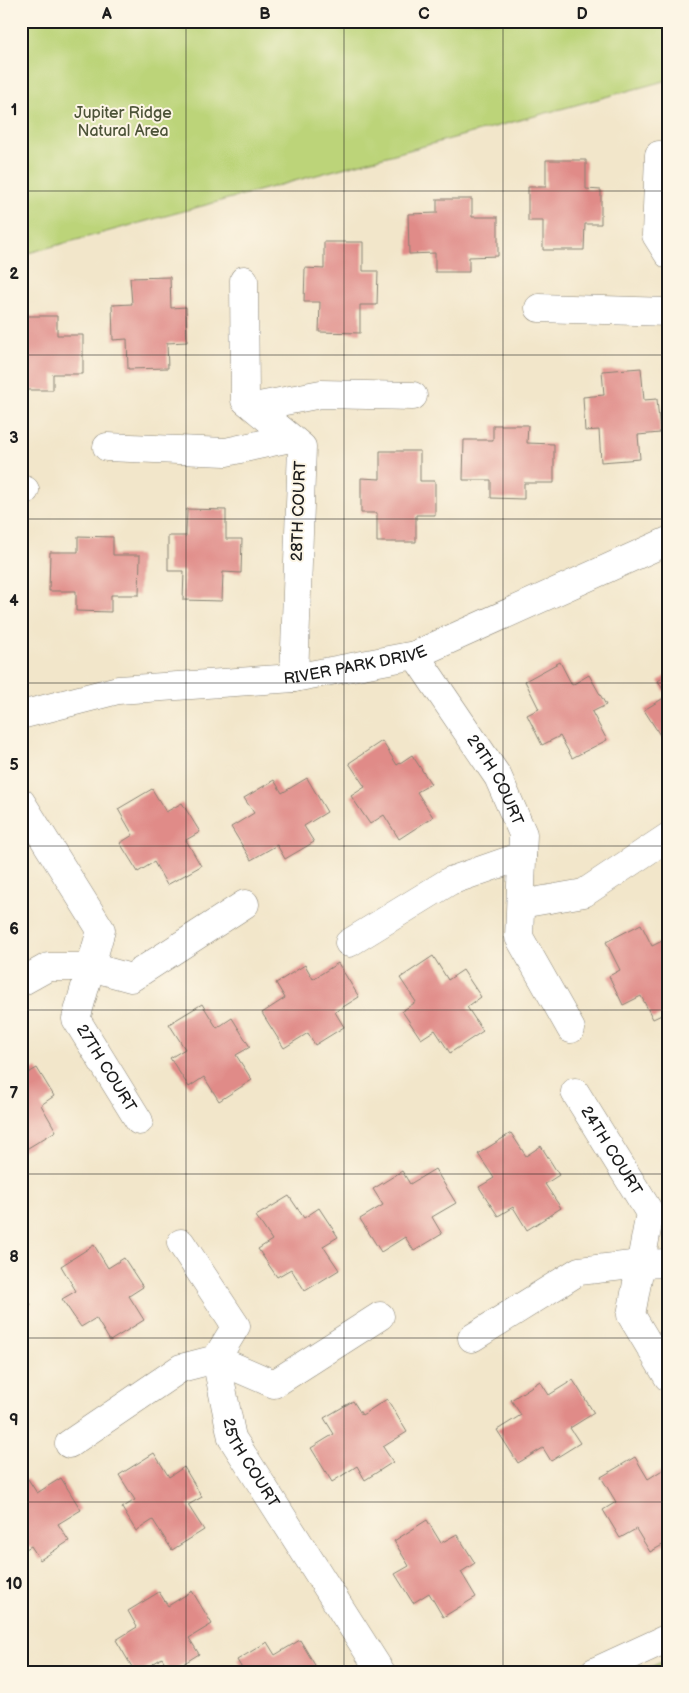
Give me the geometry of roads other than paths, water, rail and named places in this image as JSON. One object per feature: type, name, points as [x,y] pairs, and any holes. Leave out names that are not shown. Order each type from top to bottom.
[{"type":"street","points":[[659,155],[656,236],[668,254]]},
{"type":"street","name":"28TH COURT","points":[[244,280],[245,400],[302,447],[294,678]]},
{"type":"street","points":[[540,308],[668,312]]},
{"type":"street","points":[[254,407],[321,394],[413,396]]},
{"type":"street","points":[[107,447],[226,452],[290,438]]},
{"type":"street","name":"RIVER PARK DRIVE","points":[[21,715],[118,690],[294,678],[415,655],[668,541]]},
{"type":"street","name":"29TH COURT","points":[[415,655],[498,777],[523,834],[519,937],[571,1029]]},
{"type":"street","name":"27TH COURT","points":[[21,802],[101,930],[76,1019],[139,1121]]},
{"type":"street","points":[[521,904],[584,893],[668,837]]},
{"type":"street","points":[[349,943],[450,881],[522,856]]},
{"type":"street","points":[[21,982],[48,967],[91,967],[131,978],[245,904]]},
{"type":"street","name":"24TH COURT","points":[[574,1092],[650,1213],[631,1315],[668,1377]]},
{"type":"street","points":[[181,1243],[236,1326],[216,1359]]},
{"type":"street","points":[[472,1338],[579,1271],[641,1264],[668,1264]]},
{"type":"street","points":[[69,1444],[181,1368],[216,1359],[274,1384],[380,1316]]},
{"type":"street","name":"25TH COURT","points":[[216,1359],[232,1438],[381,1672]]},
{"type":"street","points":[[594,1672],[668,1638]]},
{"type":"park label","name":"Jupiter Ridge Natural Area","points":[[123,122]]}]
